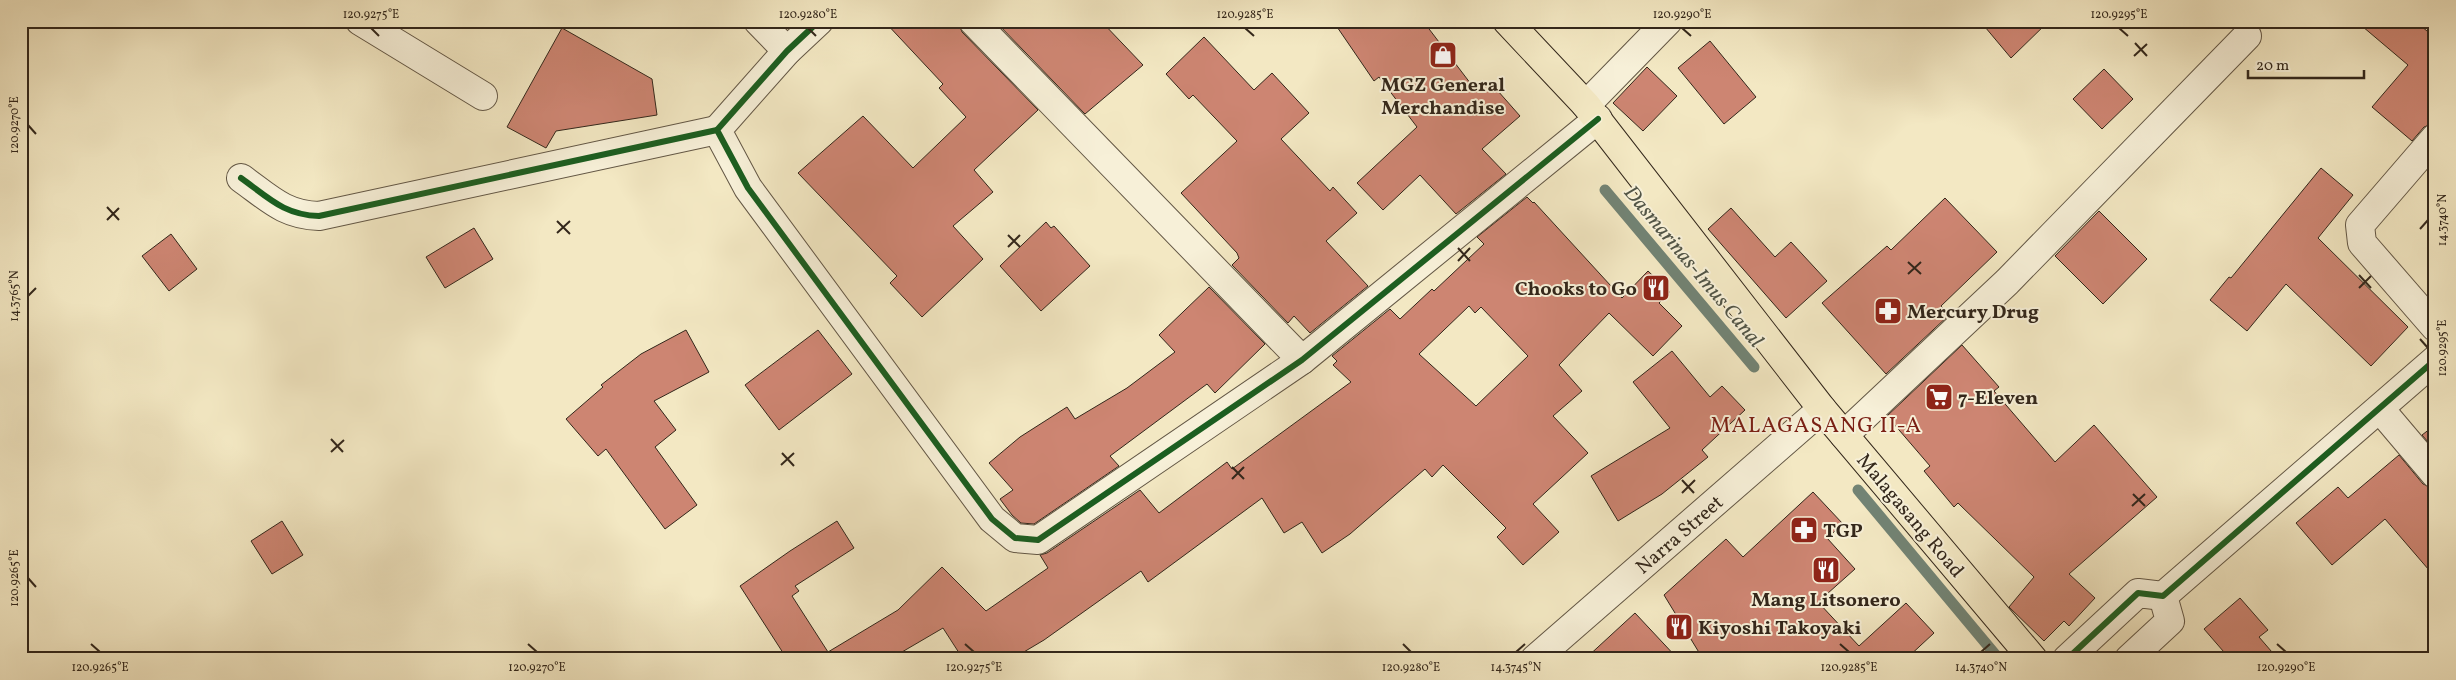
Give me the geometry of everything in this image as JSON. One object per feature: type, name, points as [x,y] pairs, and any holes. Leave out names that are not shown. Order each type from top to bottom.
[{"type":"main road","name":"Malagasang Road","points":[[1507,21],[1592,112],[1822,409],[2032,659]]},
{"type":"street","points":[[360,21],[484,96]]},
{"type":"street","points":[[758,21],[787,51]]},
{"type":"street","points":[[241,178],[286,211],[301,216],[319,216],[717,130],[787,51],[819,21]]},
{"type":"street","points":[[973,21],[1302,360]]},
{"type":"street","points":[[717,130],[748,188],[992,519],[1015,538],[1038,540],[1302,360],[1592,112],[1668,21]]},
{"type":"street","points":[[1844,435],[2007,282],[2247,36]]},
{"type":"street","points":[[2435,138],[2360,225],[2362,243],[2435,327]]},
{"type":"street","points":[[2067,659],[2138,593],[2163,596],[2435,360]]},
{"type":"street","name":"Narra Street","points":[[1535,659],[1822,409]]},
{"type":"street","points":[[2380,409],[2435,474]]},
{"type":"street","points":[[2129,659],[2170,621],[2163,596]]},
{"type":"building","points":[[884,21],[958,21],[962,32],[1038,110],[974,170],[993,192],[953,226],[983,259],[922,317],[890,283],[897,276],[798,173],[863,116],[913,168],[966,117],[939,88],[943,84]]},
{"type":"building","points":[[995,21],[1101,21],[1143,65],[1085,114]]},
{"type":"building","points":[[1333,21],[1423,21],[1477,92],[1490,82],[1520,116],[1482,149],[1506,174],[1456,214],[1420,175],[1383,210],[1357,183],[1417,127],[1379,77],[1374,81]]},
{"type":"building","points":[[1980,21],[2049,21],[2011,58]]},
{"type":"building","points":[[2356,21],[2415,21],[2433,36],[2435,34],[2435,123],[2424,127],[2412,141],[2372,107],[2408,65]]},
{"type":"building","points":[[562,28],[652,79],[657,115],[556,131],[546,148],[507,127]]},
{"type":"building","points":[[1204,37],[1254,90],[1272,73],[1309,113],[1281,139],[1330,191],[1333,187],[1357,213],[1326,241],[1368,286],[1310,333],[1294,316],[1288,323],[1232,265],[1239,258],[1237,253],[1181,193],[1237,141],[1193,95],[1189,99],[1166,74]]},
{"type":"building","points":[[1710,41],[1756,97],[1724,124],[1678,68]]},
{"type":"building","points":[[1647,67],[1677,96],[1643,131],[1613,103]]},
{"type":"building","points":[[2104,69],[2133,99],[2102,129],[2073,99]]},
{"type":"building","points":[[2321,168],[2353,195],[2318,238],[2408,327],[2371,366],[2286,284],[2247,331],[2210,300],[2229,277],[2231,278]]},
{"type":"building","points":[[1527,197],[1534,202],[1622,298],[1648,271],[1670,292],[1659,303],[1682,326],[1653,356],[1609,313],[1559,365],[1582,391],[1553,416],[1588,453],[1533,504],[1559,532],[1523,565],[1497,537],[1506,528],[1443,465],[1432,477],[1425,469],[1350,534],[1322,553],[1302,522],[1284,533],[1262,498],[1148,582],[1141,571],[1044,640],[1012,659],[963,659],[943,628],[890,659],[787,659],[740,586],[837,521],[854,548],[795,586],[799,591],[792,596],[828,652],[898,610],[942,567],[986,611],[1048,568],[1040,555],[1047,553],[1140,490],[1159,513],[1227,462],[1232,469],[1351,382],[1333,365],[1337,361],[1332,356],[1390,309],[1400,319],[1432,289],[1434,291],[1484,244],[1477,237]],"holes":[[[1469,306],[1475,313],[1481,307],[1528,356],[1476,406],[1419,354]]]},
{"type":"building","points":[[1945,198],[1997,252],[1941,306],[1949,315],[1886,374],[1822,303],[1887,246],[1891,250]]},
{"type":"building","points":[[1731,208],[1775,257],[1791,242],[1827,281],[1786,318],[1708,229]]},
{"type":"building","points":[[2099,211],[2147,259],[2103,304],[2055,256]]},
{"type":"building","points":[[1046,222],[1051,228],[1054,226],[1090,266],[1041,311],[1000,266]]},
{"type":"building","points":[[474,228],[493,259],[445,288],[426,257]]},
{"type":"building","points":[[171,234],[197,269],[169,291],[142,256]]},
{"type":"building","points":[[1209,287],[1265,344],[1215,393],[1207,384],[1110,456],[1119,466],[1034,524],[1021,523],[1012,515],[1000,499],[1013,490],[989,463],[1020,437],[1067,407],[1075,419],[1127,388],[1175,352],[1159,335]]},
{"type":"building","points":[[686,330],[709,372],[654,401],[676,430],[655,447],[697,505],[665,529],[606,449],[598,456],[566,419],[603,387],[601,385],[641,354]]},
{"type":"building","points":[[818,330],[852,374],[779,430],[745,385]]},
{"type":"building","points":[[1962,345],[1999,387],[1994,391],[2055,462],[2094,425],[2157,497],[2069,574],[2095,598],[2069,626],[2064,621],[2044,641],[2009,607],[2034,577],[1958,503],[1954,507],[1924,471],[1930,466],[1887,416]]},
{"type":"building","points":[[1672,351],[1710,397],[1722,386],[1745,410],[1702,450],[1708,457],[1662,494],[1618,521],[1591,476],[1670,428],[1633,382]]},
{"type":"building","points":[[2435,425],[2435,450],[2422,435]]},
{"type":"building","points":[[2399,455],[2423,484],[2435,489],[2435,577],[2385,519],[2332,565],[2296,523],[2338,487],[2348,498]]},
{"type":"building","points":[[1813,492],[1843,524],[1827,538],[1855,569],[1818,602],[1859,646],[1906,603],[1934,633],[1906,659],[1703,659],[1664,595],[1726,539],[1743,557]]},
{"type":"building","points":[[282,521],[303,555],[272,574],[251,541]]},
{"type":"building","points":[[2240,598],[2268,630],[2259,637],[2278,659],[2230,659],[2204,629]]},
{"type":"building","points":[[1635,613],[1678,659],[1585,659]]},
{"type":"waterway","name":"Dasmarinas-Imus Canal","points":[[1605,190],[1754,367]]},
{"type":"waterway","name":"Dasmarinas-Imus Canal","points":[[1858,490],[1999,659]]},
{"type":"cycle path","points":[[819,21],[787,51],[717,130],[748,188],[992,519],[1015,538],[1038,540],[1302,360],[1598,119]]},
{"type":"cycle path","points":[[241,178],[286,209],[307,215],[319,216],[717,130]]},
{"type":"cycle path","points":[[2067,659],[2138,593],[2163,596],[2435,360]]},
{"type":"place","name":"MGZ General Merchandise","points":[[1443,55]]},
{"type":"place","name":"Chooks to Go","points":[[1656,288]]},
{"type":"place","name":"Mercury Drug","points":[[1888,311]]},
{"type":"place","name":"7-Eleven","points":[[1939,397]]},
{"type":"place","name":"TGP","points":[[1804,530]]},
{"type":"place","name":"Mang Litsonero","points":[[1826,570]]},
{"type":"place","name":"Kiyoshi Takoyaki","points":[[1679,627]]},
{"type":"district","name":"MALAGASANG II-A","points":[[1816,424]]}]
